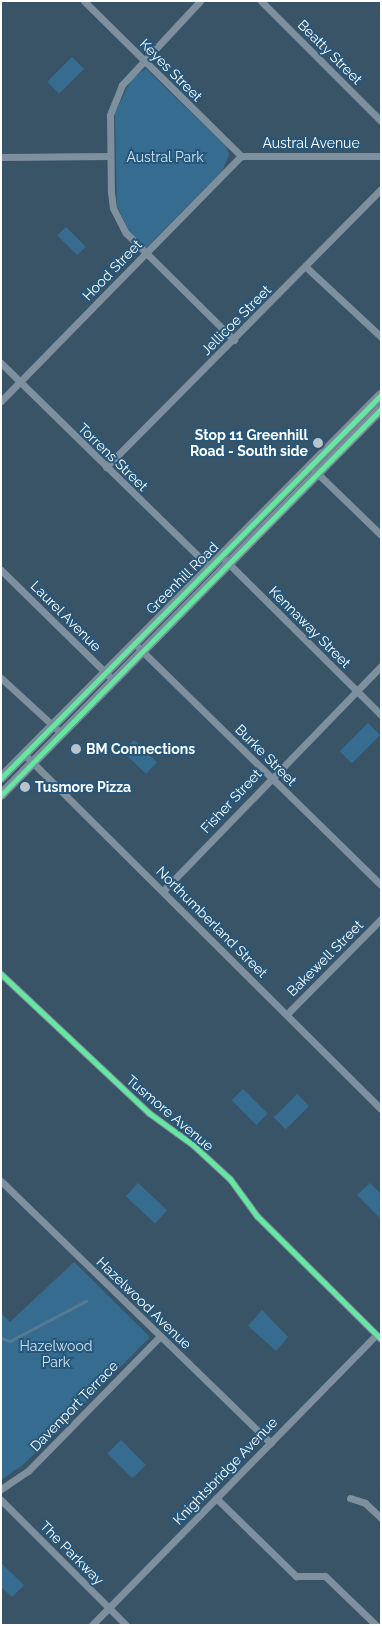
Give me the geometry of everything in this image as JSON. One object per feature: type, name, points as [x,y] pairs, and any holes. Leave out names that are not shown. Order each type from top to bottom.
[{"type":"main road","name":"Greenhill Road","points":[[1,778],[221,556],[308,465],[381,395]]},
{"type":"main road","name":"Greenhill Road","points":[[1,795],[381,409]]},
{"type":"street","name":"Keyes Street","points":[[84,1],[241,156]]},
{"type":"street","points":[[200,1],[143,59],[115,100],[110,115],[113,208],[126,233],[234,340]]},
{"type":"street","name":"Beatty Street","points":[[261,1],[381,121]]},
{"type":"street","points":[[1,157],[110,156]]},
{"type":"street","name":"Austral Avenue","points":[[241,156],[381,156]]},
{"type":"street","name":"Hood Street","points":[[1,401],[241,156]]},
{"type":"street","name":"Jellicoe Street","points":[[106,467],[234,340],[381,189]]},
{"type":"street","points":[[306,267],[381,337]]},
{"type":"street","name":"Torrens Street","points":[[1,364],[18,383],[209,567]]},
{"type":"street","points":[[308,465],[381,535]]},
{"type":"street","name":"Kennaway Street","points":[[221,556],[381,715]]},
{"type":"street","name":"Laurel Avenue","points":[[1,570],[113,680]]},
{"type":"street","name":"Burke Street","points":[[134,642],[381,884]]},
{"type":"street","name":"Fisher Street","points":[[163,891],[270,777],[381,666]]},
{"type":"street","points":[[1,678],[61,733]]},
{"type":"street","name":"Northumberland Street","points":[[24,754],[381,1109]]},
{"type":"street","name":"Bakewell Street","points":[[287,1014],[379,923]]},
{"type":"street","name":"Tusmore Avenue","points":[[1,974],[149,1113],[193,1144],[230,1179],[257,1216],[378,1337]]},
{"type":"street","name":"Hazelwood Avenue","points":[[1,1181],[270,1443]]},
{"type":"street","name":"Davenport Terrace","points":[[1,1489],[28,1471],[160,1336]]},
{"type":"street","name":"Knightsbridge Avenue","points":[[92,1625],[270,1443],[378,1337]]},
{"type":"street","points":[[216,1498],[296,1576],[325,1576],[376,1625]]},
{"type":"street","points":[[350,1498],[365,1503],[381,1518]]},
{"type":"street","name":"The Parkway","points":[[1,1500],[126,1625]]},
{"type":"green space","points":[[72,57],[84,69],[59,94],[47,82]]},
{"type":"green space","name":"Austral Park","points":[[146,69],[226,146],[229,155],[222,171],[146,248],[130,233],[117,206],[115,113],[132,78]]},
{"type":"green space","points":[[66,227],[86,247],[77,255],[58,235]]},
{"type":"green space","points":[[368,723],[380,735],[352,763],[340,751]]},
{"type":"green space","points":[[134,740],[157,762],[146,774],[123,752]]},
{"type":"green space","points":[[243,1089],[268,1114],[256,1125],[232,1100]]},
{"type":"green space","points":[[297,1094],[309,1106],[286,1129],[274,1117]]},
{"type":"green space","points":[[138,1183],[167,1210],[155,1223],[126,1196]]},
{"type":"green space","points":[[370,1183],[381,1194],[381,1219],[357,1195]]},
{"type":"green space","name":"Hazelwood Park","points":[[74,1262],[150,1337],[24,1464],[1,1480],[1,1313],[10,1322]]},
{"type":"green space","points":[[262,1310],[288,1337],[276,1351],[248,1326]]},
{"type":"green space","points":[[121,1440],[146,1465],[132,1478],[108,1453]]},
{"type":"green space","points":[[1,1563],[24,1585],[12,1597],[1,1587]]},
{"type":"waterway","points":[[1,1338],[10,1341],[86,1301]]},
{"type":"cycle path","points":[[1,778],[381,395]]},
{"type":"cycle path","points":[[1,795],[381,409]]},
{"type":"cycle path","points":[[1,974],[149,1113],[193,1145],[230,1179],[257,1216],[381,1339]]},
{"type":"place","name":"Stop 11 Greenhill Road - South side","points":[[318,443]]},
{"type":"place","name":"BM Connections","points":[[76,749]]},
{"type":"place","name":"Tusmore Pizza","points":[[25,787]]}]
